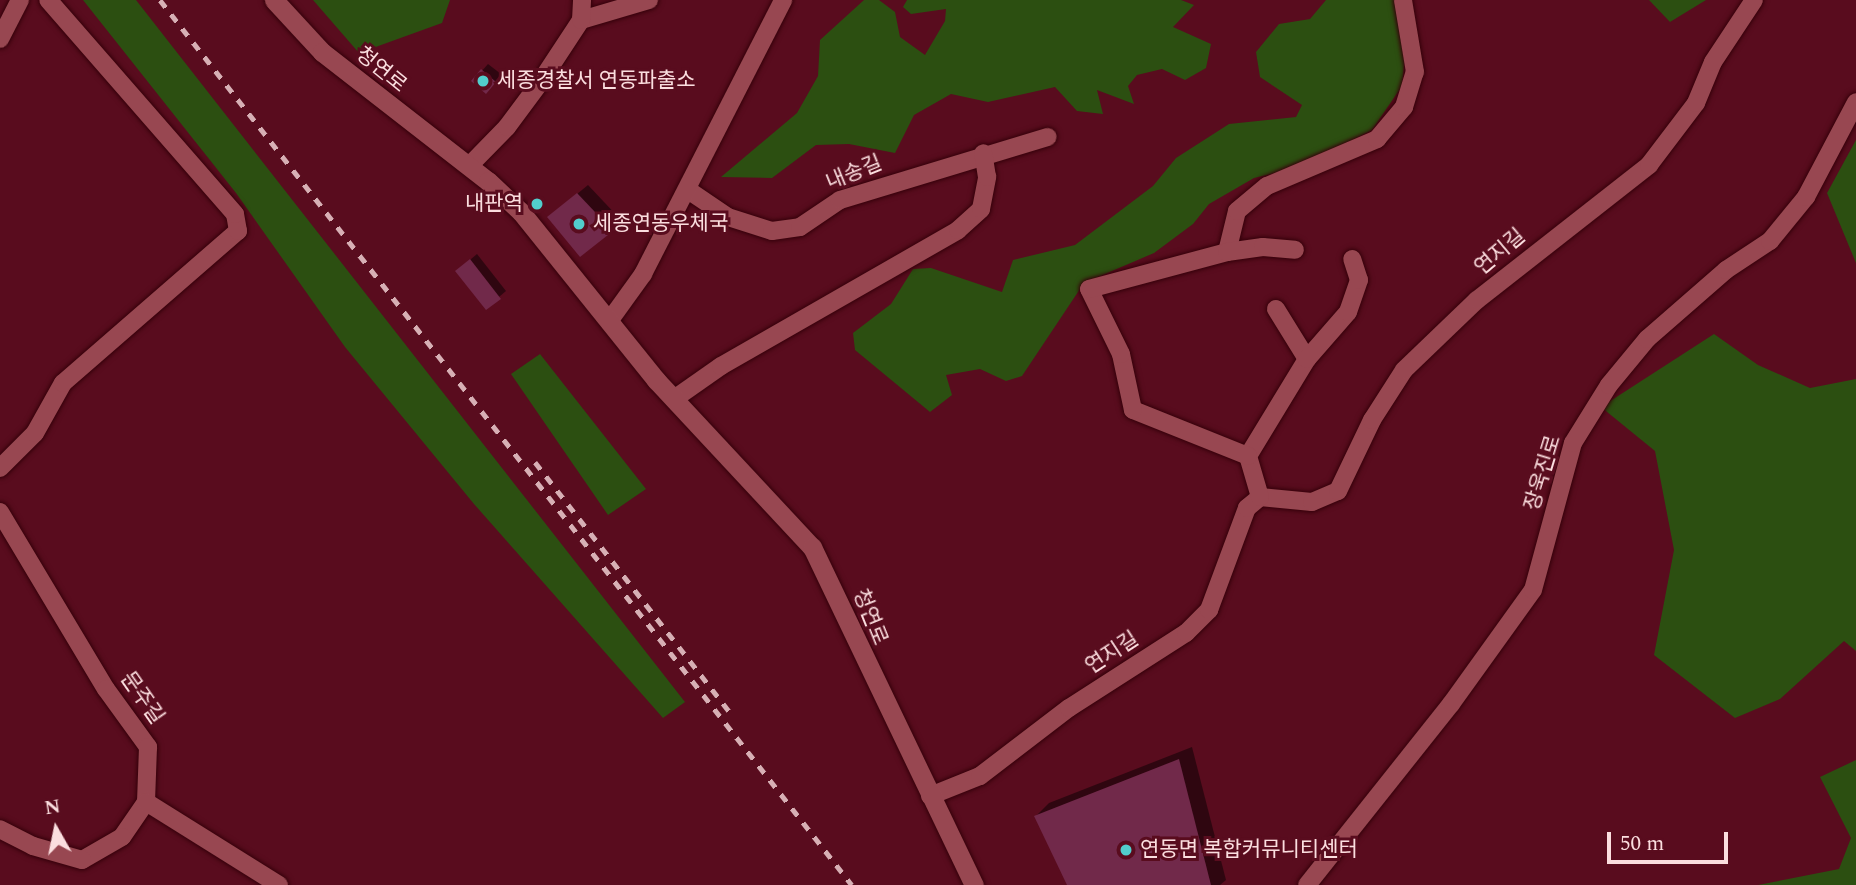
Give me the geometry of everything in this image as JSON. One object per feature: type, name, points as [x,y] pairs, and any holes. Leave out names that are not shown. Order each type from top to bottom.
[{"type":"main road","name":"청연로","points":[[274,0],[322,52],[469,166],[520,212],[674,399],[812,547],[974,885]]},
{"type":"street","points":[[0,468],[34,433],[63,383],[238,232],[235,214],[48,0]]},
{"type":"street","points":[[581,19],[582,0]]},
{"type":"street","points":[[469,166],[507,127],[594,0]]},
{"type":"street","points":[[581,19],[649,0]]},
{"type":"street","points":[[610,320],[643,274],[783,0]]},
{"type":"street","points":[[1227,252],[1237,211],[1267,186],[1377,139],[1404,107],[1415,72],[1403,0]]},
{"type":"street","name":"연지길","points":[[930,796],[980,776],[1069,708],[1186,633],[1209,610],[1247,508],[1260,497],[1312,502],[1338,491],[1372,420],[1404,370],[1477,300],[1649,165],[1696,103],[1713,62],[1754,0]]},
{"type":"street","points":[[0,39],[19,1]]},
{"type":"street","name":"장욱진로","points":[[1307,885],[1451,704],[1533,590],[1573,443],[1609,385],[1647,339],[1726,270],[1770,241],[1806,197],[1856,102]]},
{"type":"street","name":"내송길","points":[[688,190],[728,217],[772,231],[800,228],[841,200],[983,153],[1048,137]]},
{"type":"street","points":[[674,399],[721,366],[958,230],[981,209],[987,177],[983,153]]},
{"type":"street","points":[[1248,456],[1133,410],[1121,354],[1089,289],[1227,252],[1264,247],[1295,250]]},
{"type":"street","points":[[1260,497],[1248,456],[1307,359],[1348,312],[1359,280],[1352,259]]},
{"type":"street","points":[[1276,309],[1307,359]]},
{"type":"street","name":"문주길","points":[[0,512],[106,689],[148,747],[146,803]]},
{"type":"street","points":[[0,829],[33,846],[82,860],[122,837],[146,803],[279,885]]},
{"type":"green space","points":[[83,0],[136,0],[685,702],[663,718],[474,504],[345,347],[236,193]]},
{"type":"green space","points":[[313,0],[450,0],[442,23],[359,53]]},
{"type":"green space","points":[[864,0],[879,0],[895,12],[900,37],[925,55],[945,21],[946,9],[911,14],[903,7],[907,0],[1181,0],[1194,5],[1173,27],[1211,44],[1206,68],[1185,80],[1162,69],[1137,75],[1128,86],[1134,104],[1097,90],[1103,114],[1077,111],[1055,87],[988,102],[951,94],[914,115],[895,153],[849,144],[816,145],[772,178],[721,177],[797,113],[818,76],[820,40]]},
{"type":"green space","points":[[1326,0],[1399,0],[1408,25],[1402,86],[1372,130],[1300,167],[1254,178],[1209,204],[1193,224],[1154,253],[1084,283],[1022,376],[1006,381],[980,369],[946,375],[952,395],[930,412],[855,350],[853,333],[891,304],[913,269],[931,268],[1002,292],[1013,260],[1075,245],[1153,186],[1176,158],[1229,124],[1296,117],[1302,105],[1260,77],[1256,52],[1279,24],[1310,19]]},
{"type":"green space","points":[[1649,0],[1706,0],[1670,22]]},
{"type":"green space","points":[[1856,140],[1856,263],[1827,193]]},
{"type":"green space","points":[[1714,334],[1758,365],[1810,388],[1856,379],[1856,651],[1844,641],[1780,699],[1735,718],[1654,655],[1674,550],[1655,451],[1601,407]]},
{"type":"green space","points":[[540,354],[646,489],[608,515],[511,374]]},
{"type":"green space","points":[[1856,760],[1856,885],[1758,885],[1839,869],[1851,838],[1820,777]]},
{"type":"building","name":"세종경찰서 연동파출소","points":[[481,69],[496,82],[486,94],[471,81]]},
{"type":"building","name":"세종연동우체국","points":[[577,193],[613,231],[580,257],[547,217]]},
{"type":"building","points":[[470,259],[501,299],[486,310],[455,271]]},
{"type":"building","name":"연동면 복합커뮤니티센터","points":[[1179,759],[1211,885],[1067,885],[1034,816]]},
{"type":"railway","points":[[160,0],[852,885]]},
{"type":"railway","points":[[535,462],[733,716]]},
{"type":"place","name":"세종경찰서 연동파출소","points":[[483,81]]},
{"type":"place","name":"내판역","points":[[537,204]]},
{"type":"place","name":"세종연동우체국","points":[[579,224]]},
{"type":"place","name":"연동면 복합커뮤니티센터","points":[[1126,850]]}]
